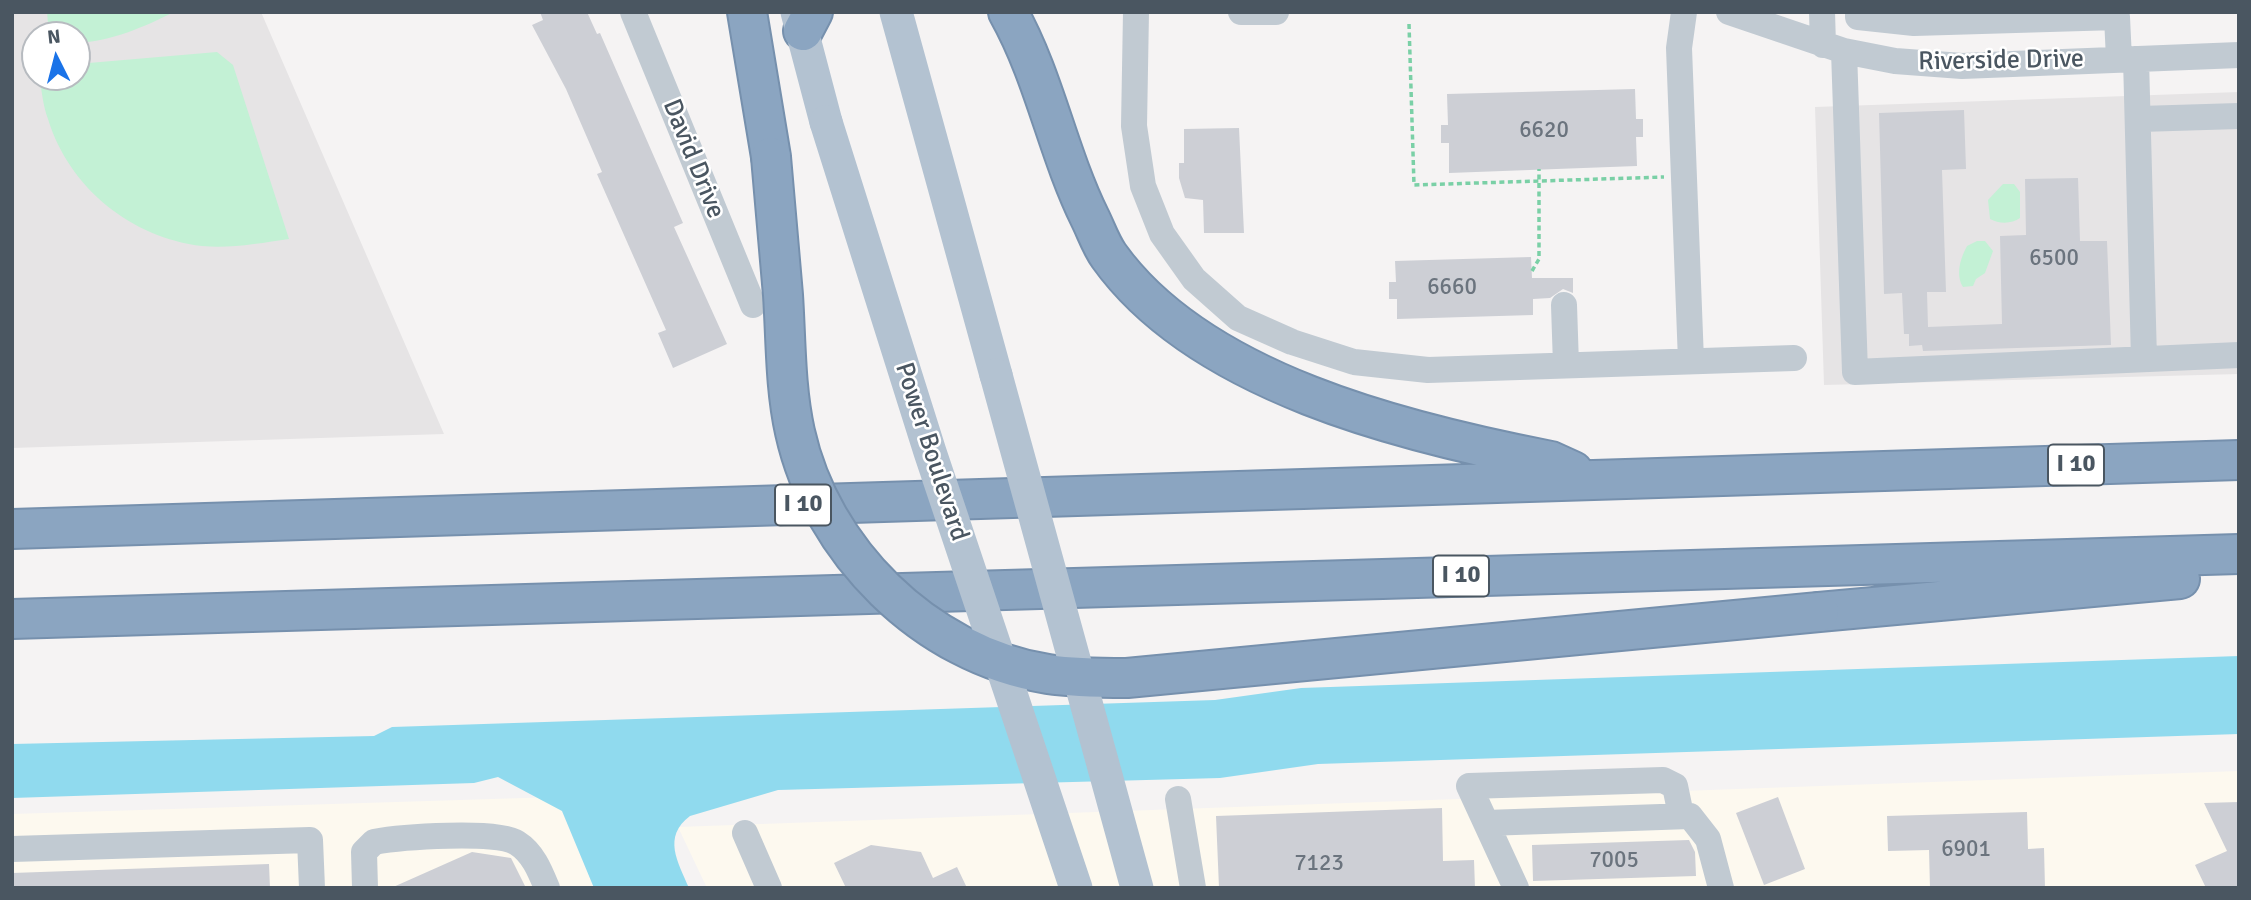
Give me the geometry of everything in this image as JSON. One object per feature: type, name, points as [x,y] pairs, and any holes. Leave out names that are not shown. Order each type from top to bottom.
[{"type":"highway","points":[[747,12],[771,157],[795,431],[810,483],[834,529],[867,572],[904,607],[970,648],[1046,673],[1127,678],[2239,574]]},
{"type":"highway","points":[[1008,12],[1029,49],[1074,186],[1108,255],[1175,322],[1268,378],[1369,419],[1551,461],[1594,481]]},
{"type":"highway","name":"I 10","points":[[12,529],[2239,460]]},
{"type":"highway","name":"I 10","points":[[12,620],[2239,554]]},
{"type":"highway","points":[[12,625],[106,617]]},
{"type":"main road","points":[[896,12],[1138,888]]},
{"type":"main road","name":"Power Boulevard","points":[[804,18],[826,122],[930,452],[1076,888]]},
{"type":"street","name":"David Drive","points":[[633,12],[753,305]]},
{"type":"street","points":[[1136,12],[1134,126],[1143,186],[1163,234],[1194,279],[1238,318],[1292,342],[1354,362],[1428,370],[1794,358]]},
{"type":"street","points":[[1241,12],[1276,12]]},
{"type":"street","points":[[1684,12],[1679,48],[1691,362]]},
{"type":"street","name":"Riverside Drive","points":[[1729,12],[1834,48],[1912,62],[1962,66],[2239,55]]},
{"type":"street","points":[[1822,12],[1834,48],[1855,372],[2239,355]]},
{"type":"street","points":[[1858,12],[1858,17],[1914,23],[1973,17],[2117,18],[2140,119],[2144,359]]},
{"type":"street","points":[[1912,62],[1914,23]]},
{"type":"street","points":[[2140,119],[2239,116]]},
{"type":"street","points":[[1564,305],[1566,365]]},
{"type":"street","points":[[1516,888],[1469,786],[1663,780],[1675,786],[1681,815]]},
{"type":"street","points":[[1178,799],[1193,888]]},
{"type":"street","points":[[1486,823],[1690,816],[1708,839],[1721,888]]},
{"type":"street","points":[[745,833],[769,888]]},
{"type":"street","points":[[365,888],[364,852],[374,842],[492,836],[514,841],[530,853],[547,888]]},
{"type":"street","points":[[12,849],[310,841],[312,888]]},
{"type":"path","points":[[1409,24],[1414,185],[1684,177]]},
{"type":"path","points":[[1532,271],[1539,259],[1539,169]]},
{"type":"shaded area","points":[[12,12],[261,12],[444,434],[12,448]]},
{"type":"shaded area","points":[[2239,92],[2239,374],[1824,385],[1815,107]]},
{"type":"shaded area","points":[[2239,771],[2239,888],[707,888],[678,827]]},
{"type":"shaded area","points":[[556,797],[594,888],[12,888],[12,814]]},
{"type":"green space","points":[[47,12],[174,12],[127,32],[91,41],[91,21],[48,21]]},
{"type":"green space","points":[[217,52],[233,65],[289,239],[223,247],[202,246],[151,232],[107,205],[87,187],[71,167],[48,119],[42,91],[91,91],[91,63]]},
{"type":"green space","points":[[2003,184],[2014,184],[2020,192],[2020,218],[2017,220],[1997,222],[1990,219],[1988,200]]},
{"type":"green space","points":[[1977,241],[1985,241],[1993,251],[1985,273],[1976,279],[1973,286],[1963,287],[1959,277],[1961,260],[1967,246]]},
{"type":"water","points":[[2239,656],[2239,734],[1318,764],[1220,778],[778,790],[690,816],[681,824],[676,832],[675,850],[689,888],[594,888],[562,811],[498,777],[474,783],[12,798],[12,744],[374,736],[392,727],[1215,700],[1301,688]]},
{"type":"building","points":[[540,12],[587,12],[597,34],[600,33],[683,223],[674,227],[727,344],[673,368],[658,333],[666,330],[597,174],[602,172],[566,89],[532,25],[543,20]]},
{"type":"building","points":[[1635,89],[1636,119],[1643,119],[1643,137],[1636,137],[1637,166],[1449,173],[1449,143],[1441,143],[1441,125],[1448,125],[1447,94]]},
{"type":"building","points":[[1964,110],[1966,169],[1942,170],[1946,292],[1927,292],[1928,327],[2002,324],[2000,236],[2026,235],[2025,179],[2078,178],[2080,241],[2107,241],[2111,345],[1923,351],[1922,345],[1909,346],[1909,334],[1904,334],[1902,293],[1884,294],[1879,113]]},
{"type":"building","points":[[1239,128],[1244,233],[1204,233],[1203,200],[1185,198],[1179,178],[1179,163],[1184,163],[1184,129]]},
{"type":"building","points":[[1531,257],[1532,278],[1573,278],[1573,293],[1563,289],[1550,298],[1533,299],[1533,315],[1397,319],[1397,299],[1389,299],[1389,282],[1396,282],[1395,261]]},
{"type":"building","points":[[1778,797],[1805,869],[1764,885],[1736,813]]},
{"type":"building","points":[[2239,802],[2239,888],[2206,888],[2195,865],[2227,851],[2204,803]]},
{"type":"building","points":[[1442,808],[1443,861],[1474,860],[1475,888],[1219,888],[1216,816]]},
{"type":"building","points":[[2027,812],[2028,849],[2044,848],[2045,888],[1930,888],[1929,850],[1888,851],[1887,816]]},
{"type":"building","points":[[1689,840],[1695,852],[1696,876],[1533,881],[1532,845]]},
{"type":"building","points":[[871,845],[921,852],[933,878],[957,867],[967,888],[846,888],[834,863]]},
{"type":"building","points":[[472,852],[511,858],[526,888],[391,888]]},
{"type":"building","points":[[269,864],[270,888],[12,888],[12,873]]}]
